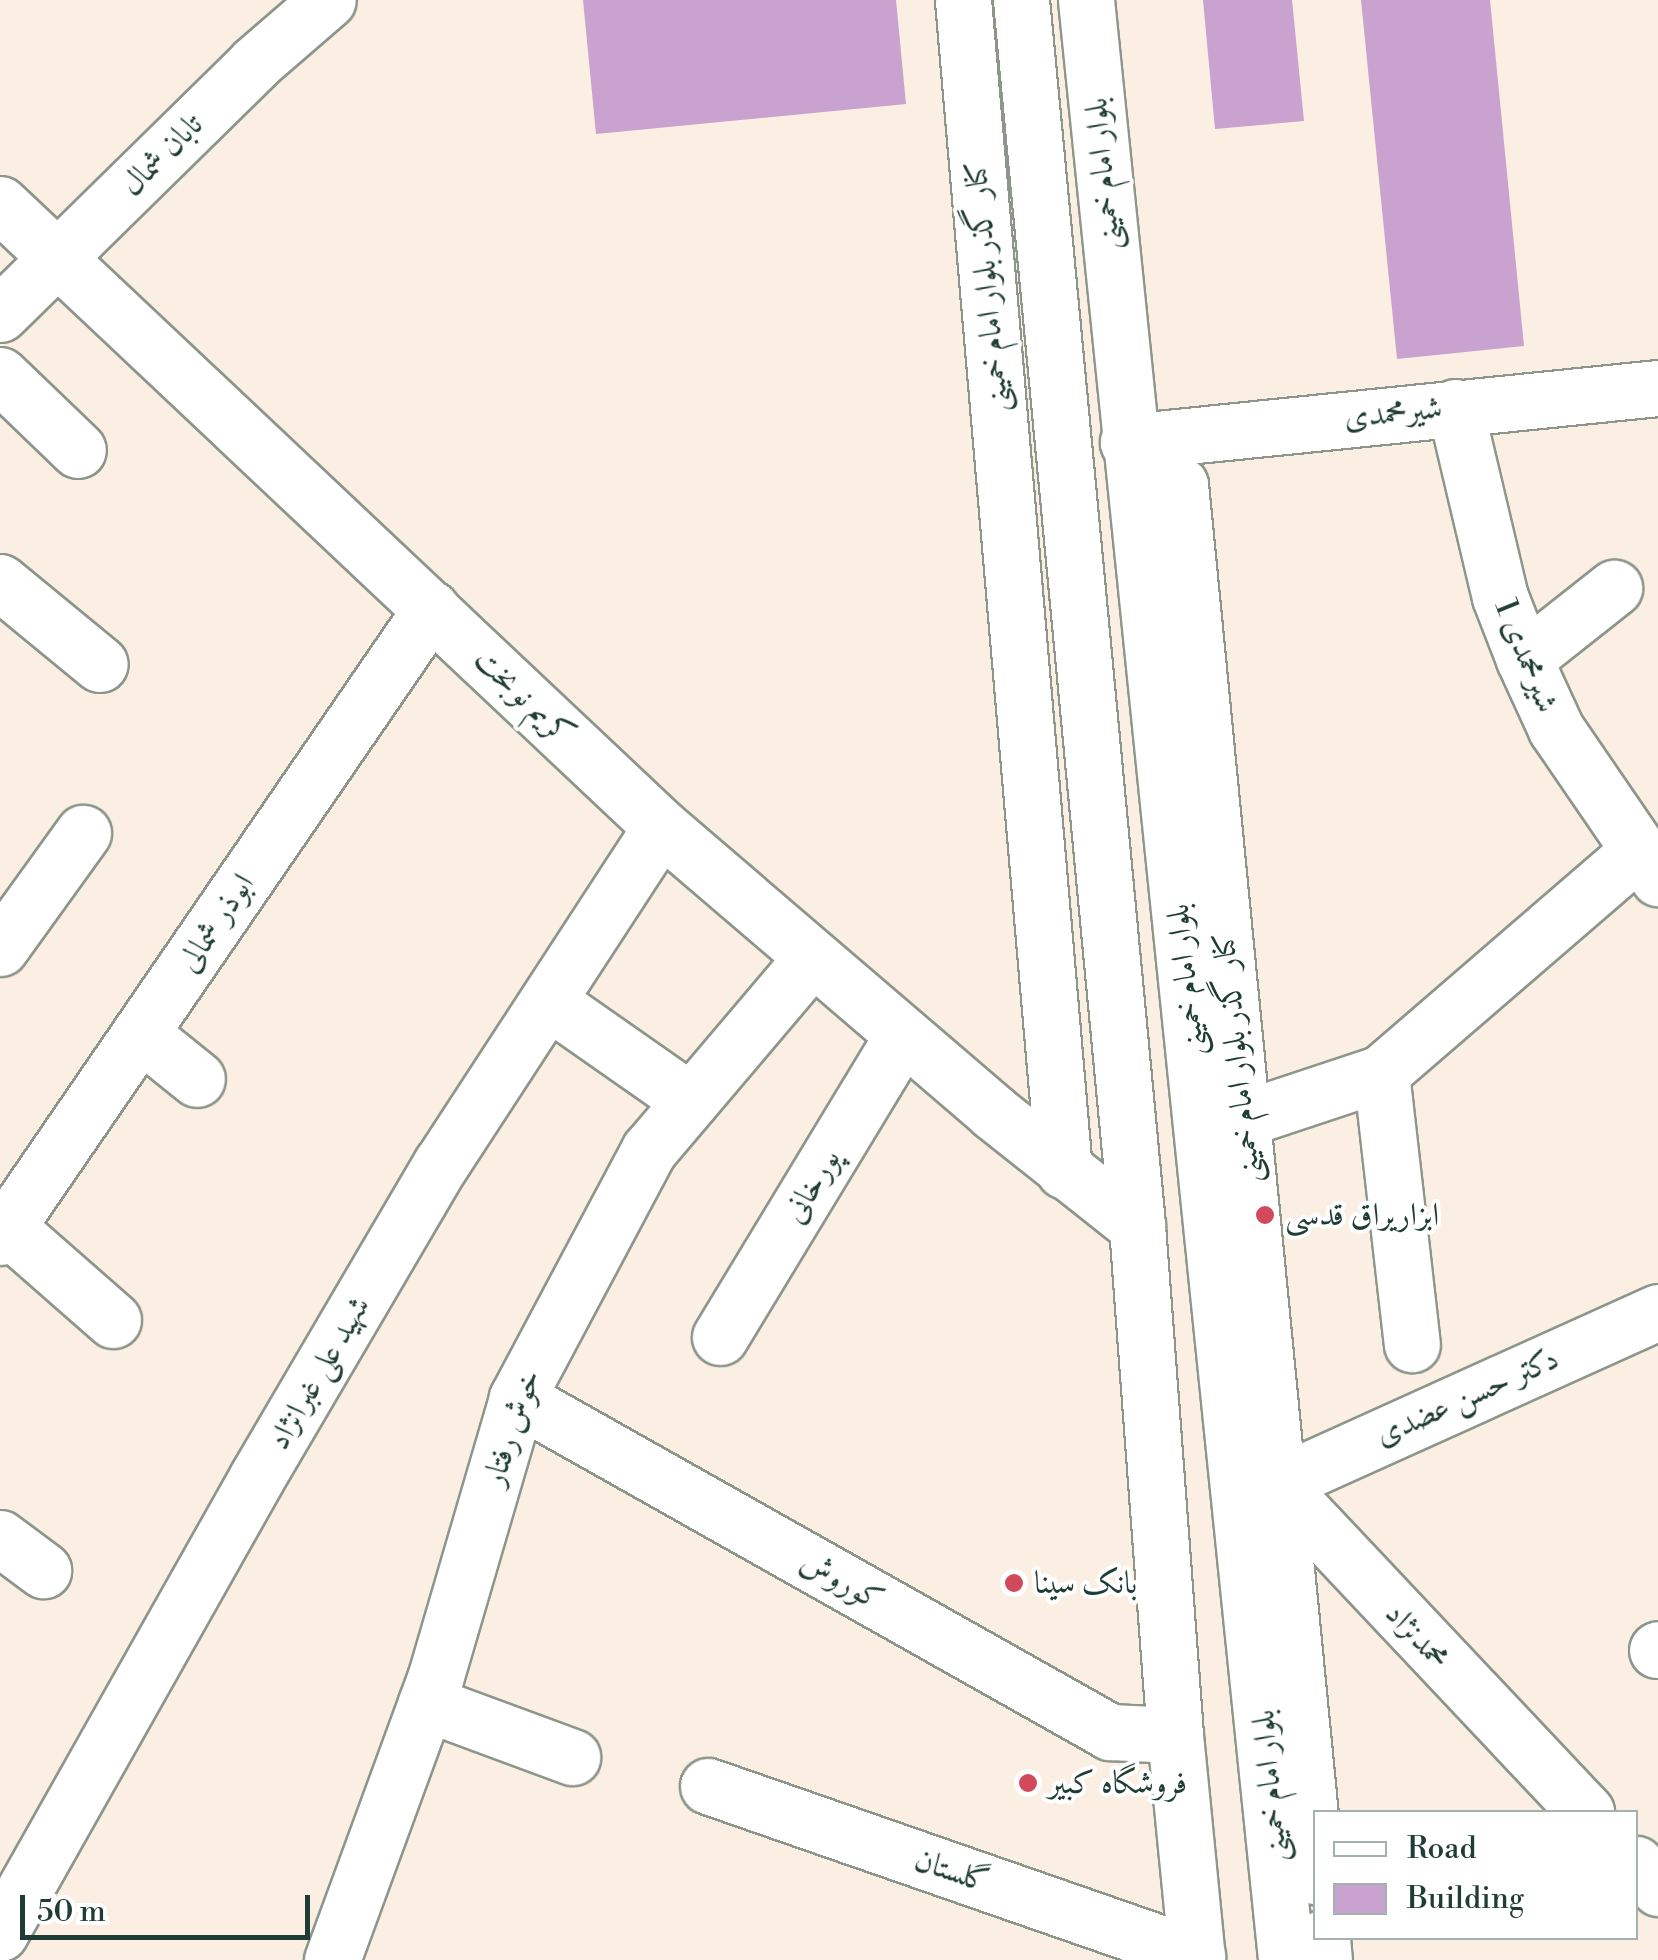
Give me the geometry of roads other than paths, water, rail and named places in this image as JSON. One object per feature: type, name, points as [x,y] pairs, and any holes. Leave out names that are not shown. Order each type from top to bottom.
[{"type":"street","name":"کنار گذر بلوار امام خمینی","points":[[963,0],[1064,1171]]},
{"type":"street","name":"بلوار امام خمینی","points":[[1021,0],[1137,1226],[1175,1735],[1197,1958]]},
{"type":"street","name":"بلوار امام خمینی","points":[[1086,0],[1128,442],[1259,1486],[1286,1960]]},
{"type":"street","name":"تابان شمال","points":[[0,314],[254,64],[305,7]]},
{"type":"street","name":"کریم نوبخت","points":[[0,204],[661,826],[903,1036],[1064,1171],[1137,1226]]},
{"type":"street","points":[[0,375],[78,450]]},
{"type":"street","name":"شیرمحمدی","points":[[1128,442],[1658,388]]},
{"type":"street","name":"شیرمحمدی 1","points":[[1455,407],[1500,598],[1524,659],[1556,729],[1648,864]]},
{"type":"street","name":"کنار گذر بلوار امام خمینی","points":[[1128,442],[1180,486],[1243,1120],[1259,1486],[1313,1855]]},
{"type":"street","points":[[0,582],[100,664]]},
{"type":"street","points":[[1524,659],[1614,588]]},
{"type":"street","name":"ابوذر شمالی","points":[[4,1232],[432,608]]},
{"type":"street","name":"شهید علی غبرانژاد","points":[[0,1933],[392,1246],[661,826]]},
{"type":"street","points":[[9,916],[83,833]]},
{"type":"street","points":[[1243,1120],[1381,1073],[1648,864]]},
{"type":"street","name":"خوش رفتار","points":[[332,1960],[426,1703],[517,1398],[648,1150],[812,958]]},
{"type":"street","points":[[548,1001],[690,1100]]},
{"type":"street","points":[[140,1034],[197,1079]]},
{"type":"street","name":"پورخانی","points":[[720,1337],[903,1036]]},
{"type":"street","points":[[1381,1073],[1412,1344]]},
{"type":"street","points":[[4,1232],[113,1320]]},
{"type":"street","name":"دکتر حسن عضدی","points":[[1259,1486],[1658,1312]]},
{"type":"street","name":"کوروش","points":[[517,1398],[1110,1732],[1175,1735]]},
{"type":"street","name":"محمدنژاد","points":[[1259,1486],[1584,1810]]},
{"type":"street","points":[[426,1703],[572,1757]]},
{"type":"street","name":"گلستان","points":[[708,1786],[1197,1958]]},
{"type":"street","points":[[1638,1866],[1658,1888]]},
{"type":"place","name":"ابزاریراق قدسی","points":[[1265,1215]]},
{"type":"place","name":"بانک سینا","points":[[1014,1583]]},
{"type":"place","name":"فروشگاه کبیر","points":[[1028,1783]]}]
